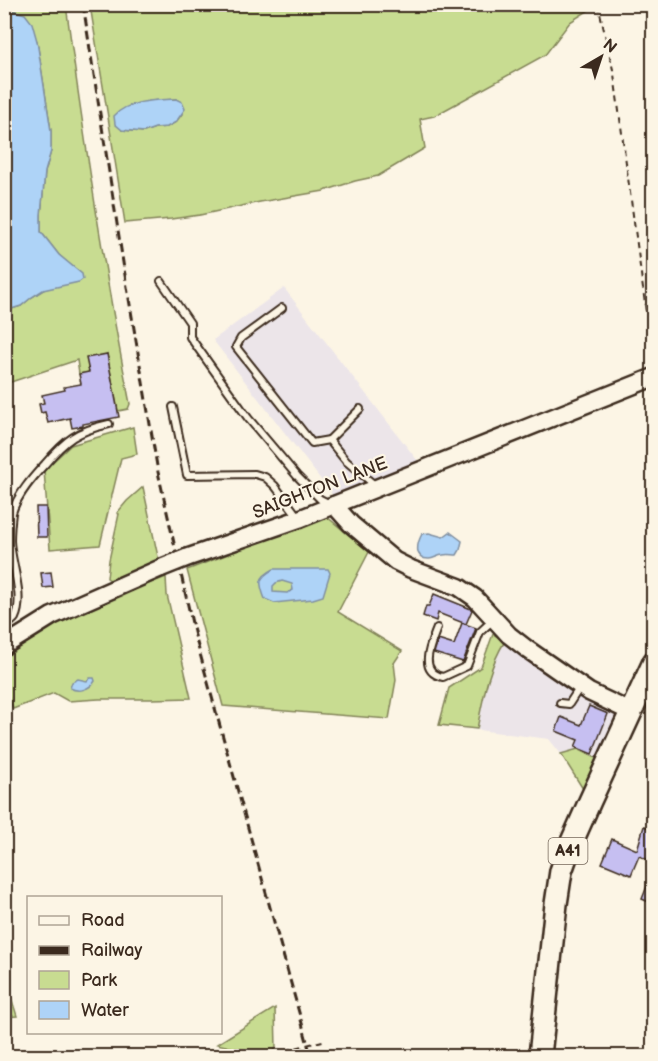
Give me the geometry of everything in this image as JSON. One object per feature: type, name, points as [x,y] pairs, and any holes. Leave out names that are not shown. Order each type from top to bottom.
[{"type":"highway","name":"A41","points":[[540,1056],[561,872],[578,828],[654,662]]},
{"type":"street","name":"SAIGHTON LANE","points":[[4,646],[52,616],[161,568],[299,519],[654,377]]},
{"type":"street","points":[[334,505],[351,524],[395,561],[459,587],[475,598],[509,635],[589,692],[631,712]]},
{"type":"lane","points":[[161,281],[190,323],[190,338],[249,418],[297,476],[320,499],[334,505]]},
{"type":"lane","points":[[282,308],[241,338],[236,347],[312,443],[330,440],[360,409]]},
{"type":"lane","points":[[173,406],[187,475],[255,474],[264,477],[275,486],[299,519]]},
{"type":"lane","points":[[4,627],[14,620],[19,602],[10,540],[13,512],[22,493],[59,447],[76,434],[109,424]]},
{"type":"lane","points":[[330,440],[345,461],[378,487]]},
{"type":"lane","points":[[436,628],[429,650],[428,663],[434,673],[443,677],[467,666],[480,632],[494,619]]},
{"type":"lane","points":[[560,703],[569,704],[580,686]]},
{"type":"path","points":[[598,4],[614,74],[654,365]]},
{"type":"path","points":[[276,1053],[326,1040]]},
{"type":"shaded area","points":[[284,288],[424,469],[339,503],[213,340]]},
{"type":"shaded area","points":[[493,634],[620,714],[600,760],[578,749],[561,754],[549,739],[439,725],[449,688],[481,667]]},
{"type":"green space","points":[[5,5],[66,5],[95,205],[130,404],[128,409],[118,411],[107,354],[89,372],[79,374],[77,360],[5,384],[4,311],[21,306],[43,290],[81,274],[59,255],[41,232],[45,172],[51,151],[51,131],[37,41],[15,11],[5,12]]},
{"type":"green space","points":[[90,5],[597,5],[570,22],[545,55],[434,116],[420,119],[425,148],[378,176],[324,191],[200,215],[125,223]],"holes":[[[176,99],[182,114],[176,122],[167,127],[144,132],[122,130],[131,105]]]},
{"type":"green space","points":[[133,427],[137,454],[121,458],[100,545],[50,549],[44,470],[71,445]]},
{"type":"green space","points":[[143,487],[158,557],[161,560],[110,580],[107,578],[119,514],[117,513]]},
{"type":"green space","points":[[326,516],[369,552],[338,612],[402,651],[394,663],[396,680],[389,719],[223,706],[187,570]]},
{"type":"green space","points":[[166,577],[167,595],[191,698],[68,701],[54,693],[13,709],[5,688],[5,652],[48,625]]},
{"type":"green space","points":[[493,634],[505,641],[490,673],[477,729],[439,725],[449,688],[481,667]]},
{"type":"green space","points":[[578,749],[600,760],[583,789],[561,754]]},
{"type":"green space","points":[[4,975],[17,1016],[5,1017]]},
{"type":"green space","points":[[275,1008],[276,1048],[268,1056],[217,1044]]},
{"type":"water","points":[[15,11],[25,14],[32,23],[37,41],[51,131],[51,151],[45,172],[41,232],[59,255],[82,274],[83,279],[79,282],[43,290],[21,306],[5,311],[4,12]]},
{"type":"water","points":[[176,99],[182,102],[185,109],[176,122],[167,127],[144,132],[122,130],[115,124],[114,116],[134,104]]},
{"type":"water","points":[[450,532],[462,541],[457,555],[441,555],[429,559],[420,556],[418,546],[422,534],[429,533],[443,537]]},
{"type":"water","points":[[274,569],[328,569],[330,573],[323,596],[274,603],[265,599],[261,581]],"holes":[[[282,581],[292,584],[293,590],[287,593],[273,592],[273,586],[276,583]]]},
{"type":"water","points":[[94,678],[95,681],[87,688],[77,690],[70,688],[72,682],[78,679],[87,681]]},
{"type":"building","points":[[107,354],[119,417],[72,428],[70,418],[48,423],[45,412],[41,413],[39,404],[44,403],[42,395],[81,384],[79,374],[89,372],[86,358]]},
{"type":"building","points":[[36,507],[46,507],[47,537],[37,537]]},
{"type":"building","points":[[51,572],[53,587],[43,588],[41,573]]},
{"type":"building","points":[[434,594],[471,609],[466,624],[438,613],[436,621],[423,616]]},
{"type":"building","points":[[462,623],[476,628],[463,662],[434,653],[438,640],[454,645]]},
{"type":"building","points":[[589,706],[608,714],[592,754],[575,747],[578,740],[556,731],[561,717],[581,725]]},
{"type":"building","points":[[644,826],[654,830],[654,862],[639,856],[631,875],[602,863],[612,839],[637,850]]},
{"type":"building","points":[[654,871],[654,904],[642,899]]},
{"type":"railway","points":[[83,4],[158,472],[194,632],[311,1056]]}]
